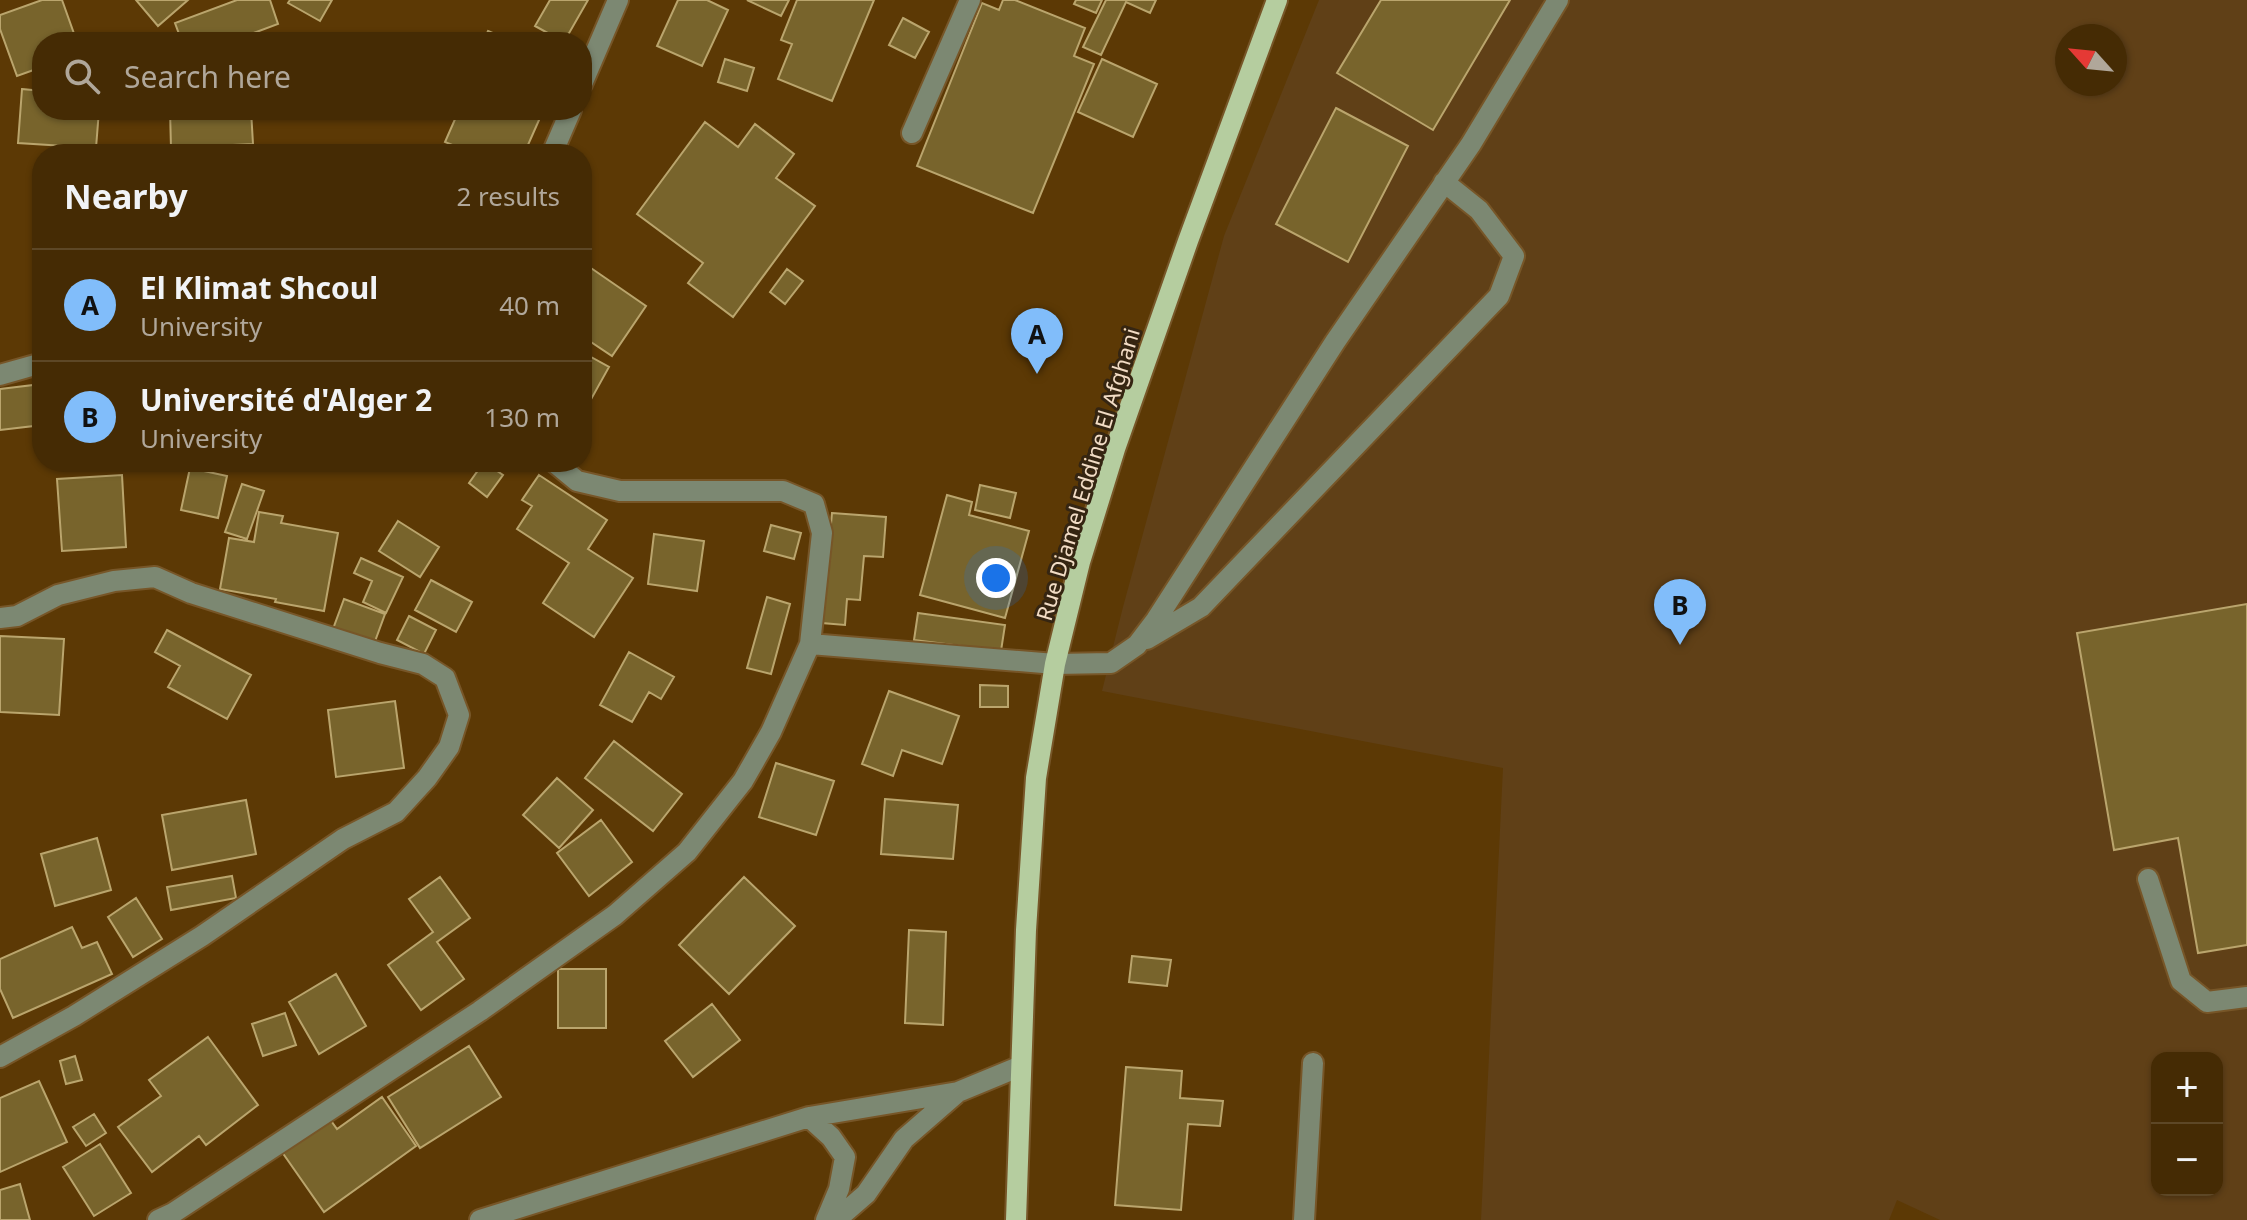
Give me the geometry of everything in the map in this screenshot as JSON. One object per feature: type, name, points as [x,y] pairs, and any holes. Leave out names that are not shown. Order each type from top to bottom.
[{"type":"main road","name":"Rue Djamel Eddine El Afghani","points":[[1016,1220],[1026,930],[1036,778],[1055,664],[1080,562],[1115,449],[1277,0]]},
{"type":"street","points":[[592,61],[618,0]]},
{"type":"street","points":[[912,133],[970,0]]},
{"type":"street","points":[[1137,645],[1223,518],[1335,342],[1501,97],[1558,0]]},
{"type":"street","points":[[556,144],[567,120]]},
{"type":"street","points":[[810,644],[1055,664],[1111,663],[1201,607],[1499,296],[1514,256],[1479,210],[1444,182]]},
{"type":"street","points":[[0,375],[32,366]]},
{"type":"street","points":[[158,1220],[480,1011],[615,915],[687,852],[743,781],[771,732],[810,644],[822,533],[814,504],[783,491],[620,491],[577,481],[566,472]]},
{"type":"street","points":[[0,618],[17,616],[58,595],[114,581],[155,577],[191,593],[423,664],[445,678],[459,715],[449,747],[427,778],[396,812],[343,839],[202,936],[74,1016],[0,1057]]},
{"type":"street","points":[[2148,879],[2181,981],[2207,1002],[2247,997]]},
{"type":"street","points":[[1304,1220],[1313,1063]]},
{"type":"street","points":[[480,1220],[809,1117],[958,1092],[1021,1066]]},
{"type":"street","points":[[836,1220],[866,1194],[904,1139],[958,1092]]},
{"type":"street","points":[[809,1117],[831,1137],[845,1157],[839,1189],[826,1220]]},
{"type":"shaded area","points":[[1319,0],[2247,0],[2247,1220],[1940,1220],[1897,1200],[1889,1220],[1481,1220],[1503,768],[1102,691],[1224,236]]},
{"type":"building","points":[[42,0],[62,0],[73,32],[32,32],[32,71],[17,76],[0,29],[0,15]]},
{"type":"building","points":[[136,0],[188,0],[158,26]]},
{"type":"building","points":[[237,0],[270,0],[278,24],[256,32],[178,32],[175,23]]},
{"type":"building","points":[[290,0],[332,0],[320,21],[288,3]]},
{"type":"building","points":[[550,0],[588,0],[570,32],[546,32],[535,26]]},
{"type":"building","points":[[678,0],[707,0],[728,10],[702,66],[657,46]]},
{"type":"building","points":[[747,0],[789,0],[781,16]]},
{"type":"building","points":[[797,0],[874,0],[832,101],[778,79],[792,44],[781,40]]},
{"type":"building","points":[[1003,0],[1015,0],[1085,28],[1074,56],[1094,64],[1033,213],[917,166],[982,3],[999,10]]},
{"type":"building","points":[[1076,0],[1102,0],[1096,13],[1074,4]]},
{"type":"building","points":[[1106,0],[1156,0],[1150,13],[1126,2],[1101,55],[1083,47]]},
{"type":"building","points":[[1381,0],[1510,0],[1433,130],[1337,73]]},
{"type":"building","points":[[903,18],[929,32],[915,58],[889,45]]},
{"type":"building","points":[[725,59],[754,68],[747,91],[718,82]]},
{"type":"building","points":[[1102,59],[1157,84],[1133,137],[1078,112]]},
{"type":"building","points":[[22,89],[32,90],[32,120],[98,120],[96,144],[18,143]]},
{"type":"building","points":[[1336,108],[1408,146],[1348,262],[1276,224]]},
{"type":"building","points":[[170,120],[252,120],[253,144],[171,144]]},
{"type":"building","points":[[455,120],[539,120],[528,144],[445,142]]},
{"type":"building","points":[[705,122],[738,147],[755,124],[794,154],[776,178],[815,206],[733,317],[688,283],[703,263],[637,214]]},
{"type":"building","points":[[592,269],[646,306],[612,356],[592,343]]},
{"type":"building","points":[[787,269],[803,281],[785,304],[770,292]]},
{"type":"building","points":[[592,358],[609,367],[592,398]]},
{"type":"building","points":[[32,385],[32,426],[0,430],[0,389]]},
{"type":"building","points":[[189,472],[227,476],[218,518],[181,510]]},
{"type":"building","points":[[477,472],[499,472],[503,475],[487,497],[469,483]]},
{"type":"building","points":[[122,475],[126,547],[62,551],[57,479]]},
{"type":"building","points":[[539,475],[607,520],[588,549],[633,578],[594,637],[543,603],[569,563],[517,529],[532,506],[522,500]]},
{"type":"building","points":[[242,484],[264,491],[247,539],[225,532]]},
{"type":"building","points":[[980,485],[1016,493],[1010,518],[975,510]]},
{"type":"building","points":[[947,495],[972,502],[969,515],[1029,531],[1005,618],[920,595]]},
{"type":"building","points":[[259,512],[283,516],[281,523],[338,533],[324,611],[220,589],[229,538],[254,542]]},
{"type":"building","points":[[832,513],[886,517],[883,557],[864,556],[860,600],[847,599],[845,625],[822,623]]},
{"type":"building","points":[[398,521],[439,547],[420,577],[379,551]]},
{"type":"building","points":[[771,525],[801,533],[794,559],[764,551]]},
{"type":"building","points":[[654,534],[704,541],[697,591],[648,584]]},
{"type":"building","points":[[361,558],[403,577],[386,613],[363,602],[372,581],[354,573]]},
{"type":"building","points":[[431,580],[472,602],[456,632],[415,610]]},
{"type":"building","points":[[767,597],[790,604],[771,674],[747,668]]},
{"type":"building","points":[[344,599],[385,614],[374,644],[333,629]]},
{"type":"building","points":[[2247,604],[2247,945],[2198,953],[2178,838],[2114,850],[2077,633]]},
{"type":"building","points":[[918,613],[1005,625],[1001,651],[914,640]]},
{"type":"building","points":[[409,616],[436,630],[424,654],[397,640]]},
{"type":"building","points":[[167,630],[251,675],[227,719],[168,687],[180,666],[155,652]]},
{"type":"building","points":[[0,636],[64,639],[59,715],[0,712]]},
{"type":"building","points":[[629,652],[674,677],[661,699],[649,692],[632,722],[600,705]]},
{"type":"building","points":[[980,685],[1008,686],[1008,707],[980,707]]},
{"type":"building","points":[[889,691],[959,716],[942,764],[902,750],[893,776],[862,764]]},
{"type":"building","points":[[395,701],[404,768],[336,777],[328,710]]},
{"type":"building","points":[[614,741],[682,794],[653,831],[585,778]]},
{"type":"building","points":[[776,763],[834,781],[816,835],[759,817]]},
{"type":"building","points":[[557,778],[593,810],[559,848],[523,815]]},
{"type":"building","points":[[885,799],[958,805],[953,859],[881,854]]},
{"type":"building","points":[[246,800],[256,854],[172,870],[162,815]]},
{"type":"building","points":[[601,820],[632,862],[589,896],[557,853]]},
{"type":"building","points":[[97,838],[111,890],[55,906],[41,854]]},
{"type":"building","points":[[232,876],[236,898],[171,910],[167,887]]},
{"type":"building","points":[[440,877],[470,918],[437,942],[464,979],[421,1010],[388,965],[433,932],[409,899]]},
{"type":"building","points":[[744,877],[795,926],[729,994],[679,945]]},
{"type":"building","points":[[136,898],[162,939],[133,957],[108,917]]},
{"type":"building","points":[[72,927],[82,948],[97,942],[112,974],[13,1018],[0,989],[0,959]]},
{"type":"building","points":[[909,930],[946,932],[943,1025],[905,1023]]},
{"type":"building","points":[[1132,956],[1171,960],[1167,986],[1129,982]]},
{"type":"building","points":[[558,969],[606,969],[606,1028],[558,1028]]},
{"type":"building","points":[[336,974],[366,1026],[319,1054],[289,1002]]},
{"type":"building","points":[[712,1004],[740,1040],[693,1077],[665,1041]]},
{"type":"building","points":[[285,1013],[296,1045],[263,1056],[252,1024]]},
{"type":"building","points":[[208,1037],[258,1105],[206,1145],[199,1136],[152,1172],[118,1127],[161,1096],[149,1080]]},
{"type":"building","points":[[469,1046],[501,1097],[420,1148],[388,1097]]},
{"type":"building","points":[[75,1056],[82,1080],[66,1084],[60,1061]]},
{"type":"building","points":[[1126,1067],[1182,1071],[1180,1098],[1223,1101],[1220,1126],[1188,1124],[1181,1210],[1115,1205]]},
{"type":"building","points":[[39,1081],[67,1142],[0,1172],[0,1098]]},
{"type":"building","points":[[382,1097],[416,1146],[324,1212],[282,1152],[329,1118],[337,1129]]},
{"type":"building","points":[[94,1114],[106,1133],[86,1146],[73,1127]]},
{"type":"building","points":[[100,1144],[131,1193],[94,1216],[63,1167]]},
{"type":"building","points":[[20,1184],[30,1220],[0,1220],[0,1190]]},
{"type":"place","name":"El Klimat Shcoul","points":[[1037,374]]},
{"type":"place","name":"Université d'Alger 2","points":[[1680,645]]}]
